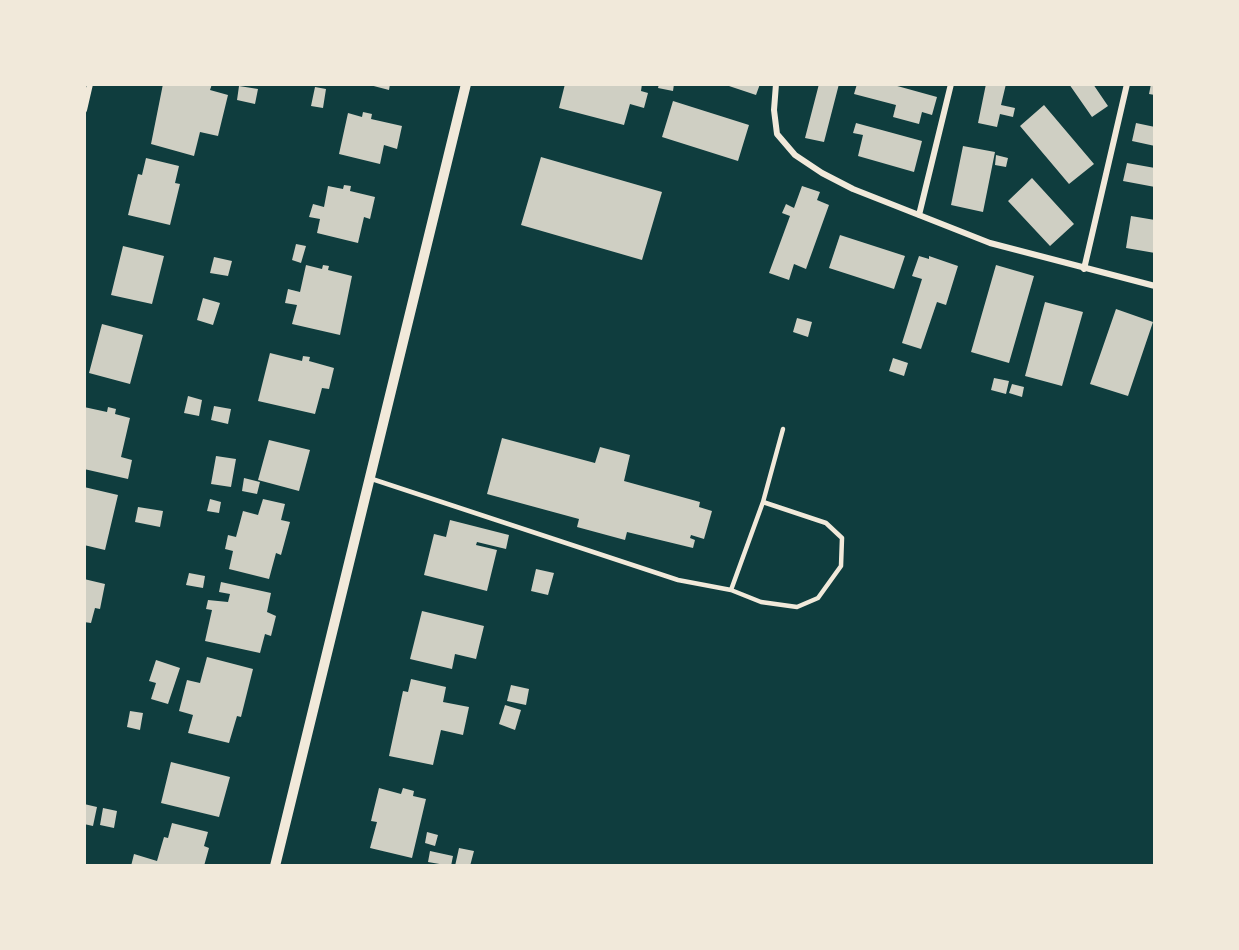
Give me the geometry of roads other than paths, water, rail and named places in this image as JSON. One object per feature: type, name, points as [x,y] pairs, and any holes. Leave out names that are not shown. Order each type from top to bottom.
[{"type":"street","points":[[84,110],[90,84]]},
{"type":"street","points":[[274,866],[466,84]]},
{"type":"street","points":[[776,84],[774,110],[777,134],[795,155],[822,173],[990,243],[1155,286]]},
{"type":"street","points":[[919,215],[951,84]]},
{"type":"street","points":[[1084,269],[1127,84]]},
{"type":"lane","points":[[731,590],[763,502],[783,429]]},
{"type":"lane","points":[[369,478],[678,580],[731,590],[761,602],[796,607],[818,598],[841,566],[842,538],[826,524],[763,502]]}]
